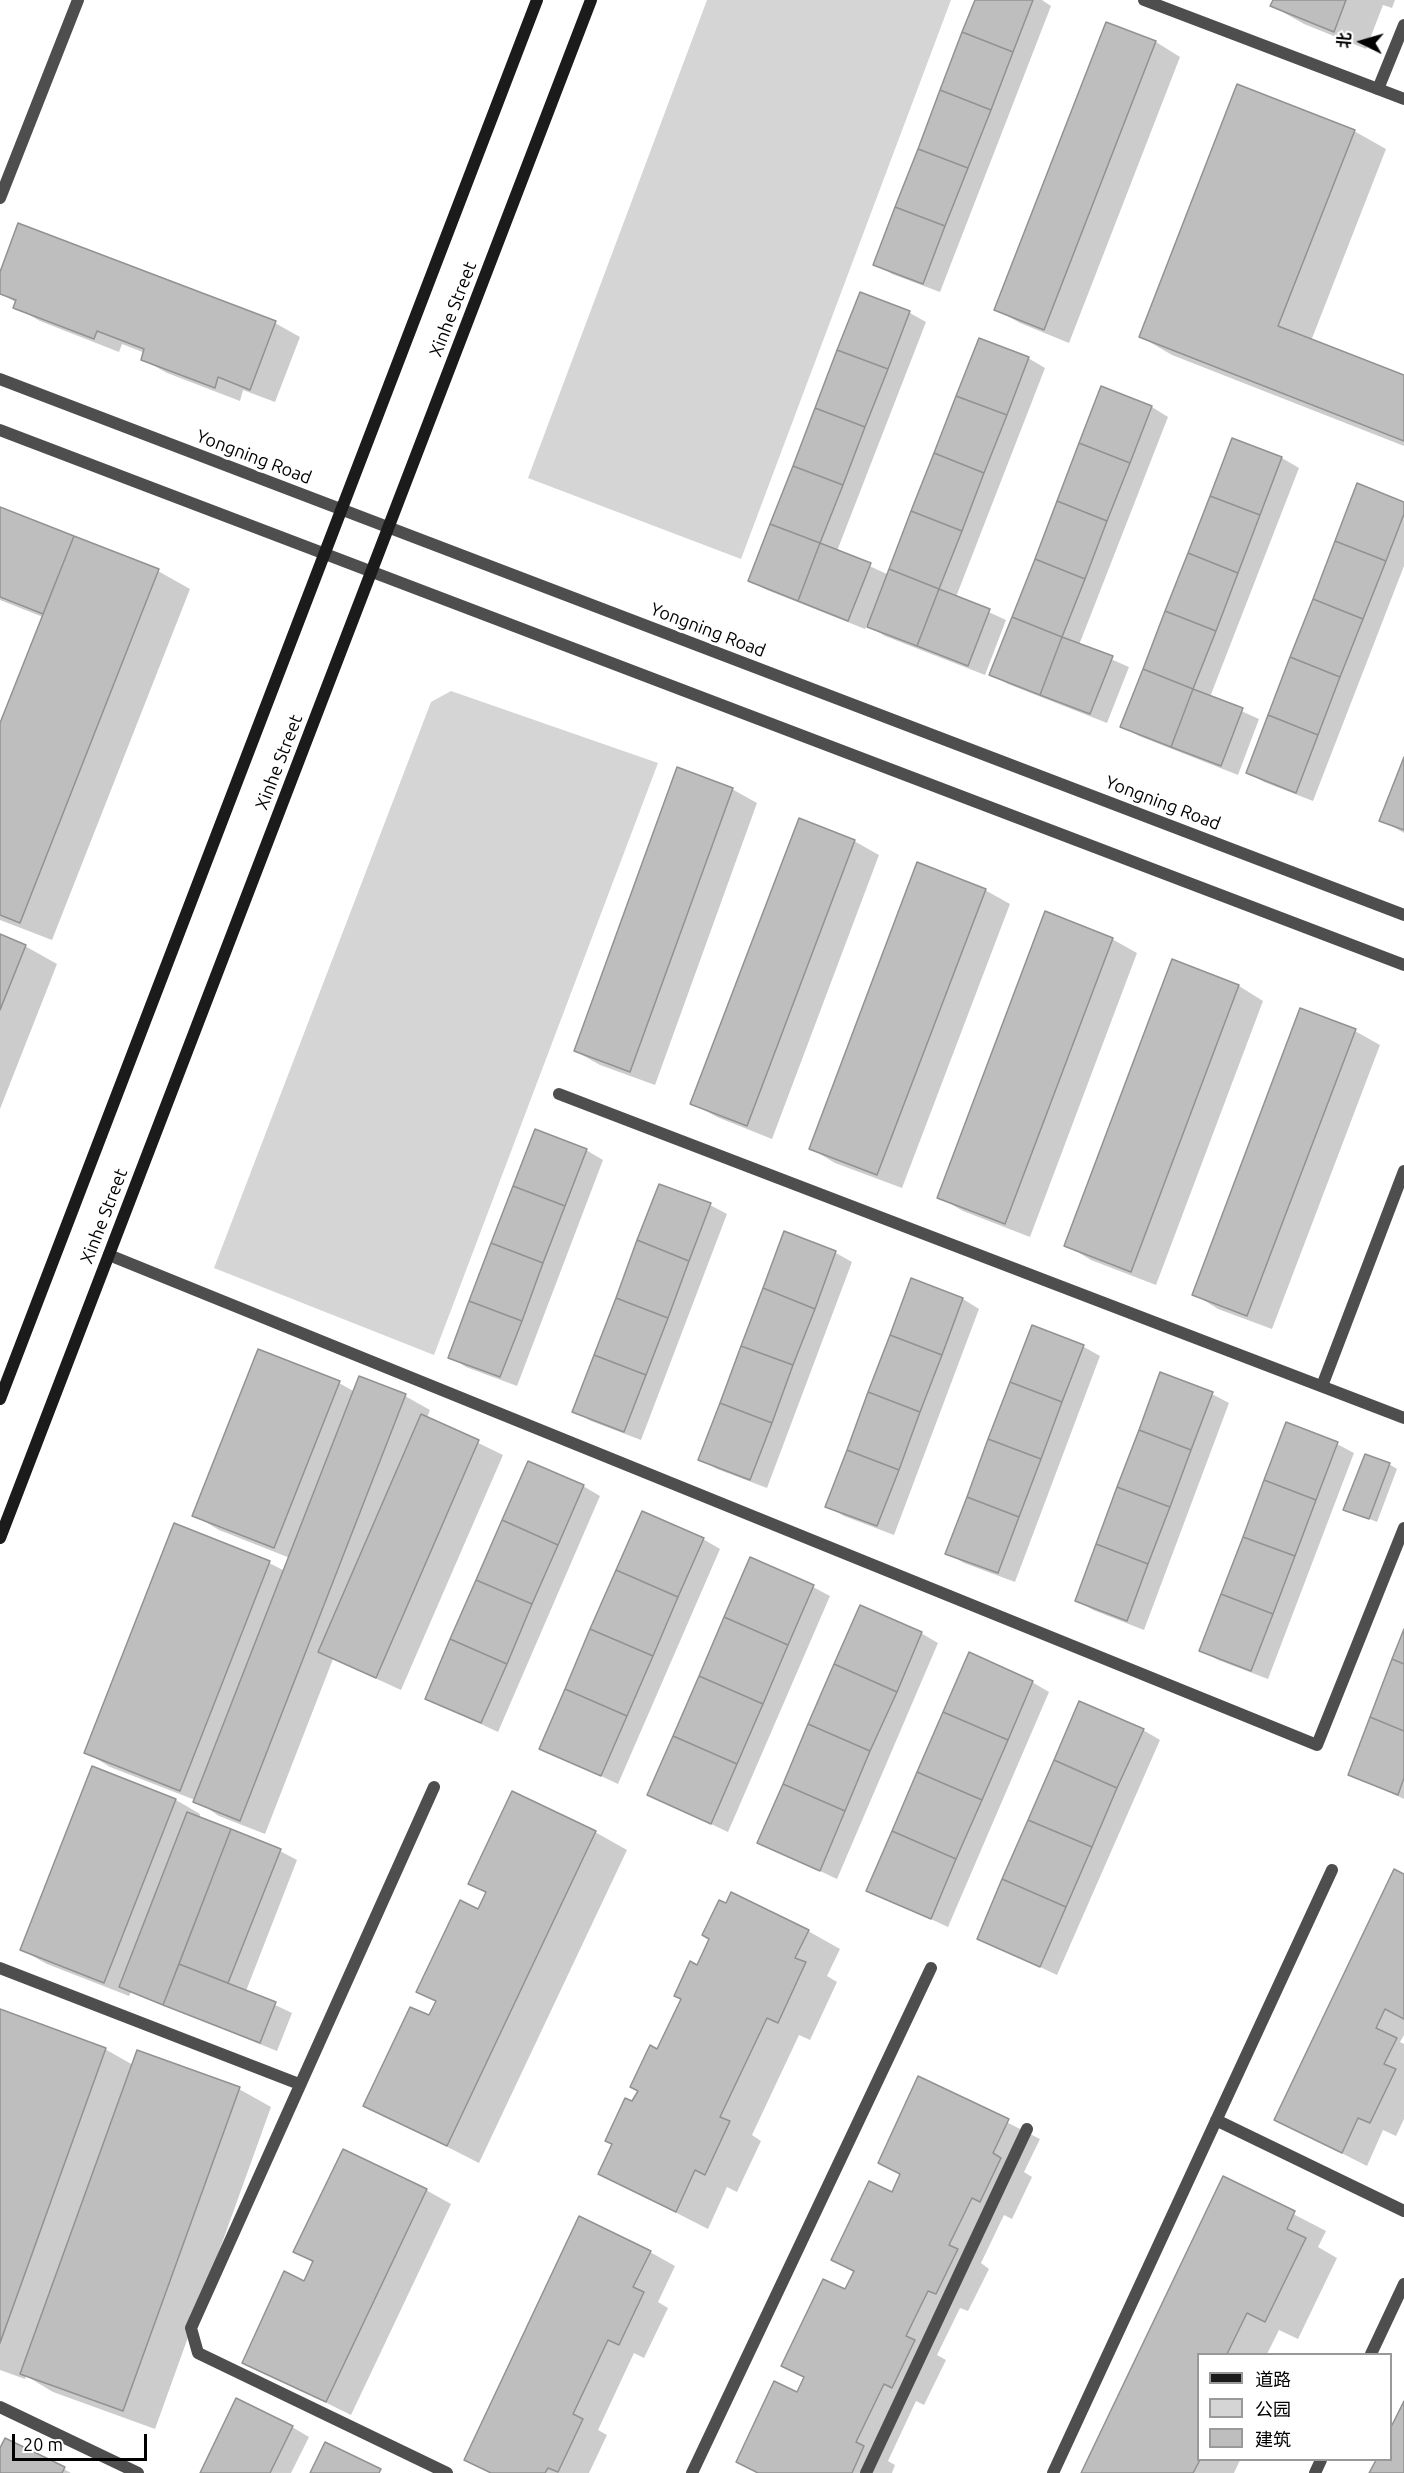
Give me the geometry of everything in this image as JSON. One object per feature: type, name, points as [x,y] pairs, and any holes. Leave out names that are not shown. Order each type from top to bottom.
[{"type":"main road","name":"Xinhe Street","points":[[0,1399],[537,0]]},
{"type":"main road","name":"Xinhe Street","points":[[0,1538],[591,0]]},
{"type":"street","points":[[0,198],[78,0]]},
{"type":"street","points":[[1148,1],[1404,99]]},
{"type":"street","points":[[1378,89],[1404,25]]},
{"type":"street","name":"Yongning Road","points":[[0,379],[1404,915]]},
{"type":"street","points":[[0,430],[1404,965]]},
{"type":"street","points":[[560,1094],[1404,1418]]},
{"type":"street","points":[[1322,1386],[1404,1171]]},
{"type":"street","points":[[109,1255],[1317,1745],[1404,1528]]},
{"type":"street","points":[[434,1787],[191,2328],[198,2353],[447,2473]]},
{"type":"street","points":[[1053,2473],[1332,1870]]},
{"type":"street","points":[[0,1968],[299,2084]]},
{"type":"street","points":[[692,2473],[931,1968]]},
{"type":"street","points":[[1216,2120],[1404,2211]]},
{"type":"street","points":[[866,2473],[1027,2129]]},
{"type":"street","points":[[1372,2353],[1404,2284]]},
{"type":"street","points":[[0,2407],[138,2473]]},
{"type":"green space","points":[[707,0],[951,0],[741,559],[528,478]]},
{"type":"green space","points":[[451,691],[658,763],[434,1355],[214,1268],[431,702]]},
{"type":"building","points":[[975,0],[1033,0],[1013,52],[962,32]]},
{"type":"building","points":[[1273,0],[1346,0],[1334,32],[1270,6]]},
{"type":"building","points":[[1106,22],[1156,41],[1044,330],[994,310]]},
{"type":"building","points":[[962,32],[1013,52],[991,110],[940,90]]},
{"type":"building","points":[[1237,84],[1355,130],[1278,326],[1404,375],[1404,441],[1139,337]]},
{"type":"building","points":[[940,90],[991,110],[968,168],[918,149]]},
{"type":"building","points":[[918,149],[968,168],[945,226],[895,207]]},
{"type":"building","points":[[895,207],[945,226],[923,284],[873,265]]},
{"type":"building","points":[[18,223],[276,321],[250,390],[218,377],[215,388],[141,360],[144,349],[97,331],[94,339],[13,308],[16,300],[0,294],[0,272]]},
{"type":"building","points":[[860,292],[910,311],[888,369],[837,350]]},
{"type":"building","points":[[979,338],[1029,357],[1007,415],[956,396]]},
{"type":"building","points":[[837,350],[888,369],[865,427],[815,408]]},
{"type":"building","points":[[1101,386],[1152,406],[1130,463],[1079,443]]},
{"type":"building","points":[[956,396],[1007,415],[984,473],[934,453]]},
{"type":"building","points":[[815,408],[865,427],[843,485],[793,466]]},
{"type":"building","points":[[1232,438],[1282,457],[1260,515],[1210,496]]},
{"type":"building","points":[[1079,443],[1130,463],[1107,521],[1057,501]]},
{"type":"building","points":[[934,453],[984,473],[962,531],[911,511]]},
{"type":"building","points":[[793,466],[843,485],[820,543],[770,524]]},
{"type":"building","points":[[1357,483],[1404,502],[1404,514],[1386,561],[1335,541]]},
{"type":"building","points":[[1210,496],[1260,515],[1238,573],[1188,553]]},
{"type":"building","points":[[1057,501],[1107,521],[1085,579],[1035,559]]},
{"type":"building","points":[[0,507],[74,536],[43,614],[0,597]]},
{"type":"building","points":[[911,511],[962,531],[939,589],[889,569]]},
{"type":"building","points":[[770,524],[820,543],[798,601],[748,581]]},
{"type":"building","points":[[74,536],[159,569],[20,923],[0,915],[0,723]]},
{"type":"building","points":[[1335,541],[1386,561],[1363,619],[1313,599]]},
{"type":"building","points":[[820,543],[871,563],[848,621],[798,601]]},
{"type":"building","points":[[1188,553],[1238,573],[1216,631],[1165,611]]},
{"type":"building","points":[[1035,559],[1085,579],[1062,637],[1012,617]]},
{"type":"building","points":[[889,569],[939,589],[917,646],[867,627]]},
{"type":"building","points":[[939,589],[990,609],[968,666],[917,646]]},
{"type":"building","points":[[1313,599],[1363,619],[1340,677],[1290,657]]},
{"type":"building","points":[[1165,611],[1216,631],[1193,689],[1143,669]]},
{"type":"building","points":[[1012,617],[1062,637],[1040,695],[989,675]]},
{"type":"building","points":[[1062,637],[1113,656],[1090,714],[1040,695]]},
{"type":"building","points":[[1290,657],[1340,677],[1318,735],[1268,715]]},
{"type":"building","points":[[1143,669],[1193,689],[1171,747],[1120,727]]},
{"type":"building","points":[[1193,689],[1243,708],[1221,766],[1171,747]]},
{"type":"building","points":[[1268,715],[1318,735],[1296,793],[1246,773]]},
{"type":"building","points":[[1404,757],[1404,830],[1379,821]]},
{"type":"building","points":[[677,767],[733,788],[630,1072],[574,1051]]},
{"type":"building","points":[[799,818],[855,840],[747,1126],[690,1104]]},
{"type":"building","points":[[917,862],[986,889],[877,1175],[809,1149]]},
{"type":"building","points":[[1045,911],[1113,938],[1005,1224],[937,1198]]},
{"type":"building","points":[[0,934],[26,945],[0,1010]]},
{"type":"building","points":[[1172,959],[1239,985],[1131,1272],[1064,1246]]},
{"type":"building","points":[[1300,1008],[1356,1029],[1247,1316],[1192,1295]]},
{"type":"building","points":[[535,1129],[587,1149],[565,1206],[513,1186]]},
{"type":"building","points":[[659,1184],[711,1203],[689,1261],[637,1240]]},
{"type":"building","points":[[513,1186],[565,1206],[543,1263],[491,1243]]},
{"type":"building","points":[[784,1231],[836,1251],[815,1309],[763,1288]]},
{"type":"building","points":[[637,1240],[689,1261],[668,1318],[616,1298]]},
{"type":"building","points":[[491,1243],[543,1263],[522,1321],[469,1301]]},
{"type":"building","points":[[911,1278],[963,1298],[942,1355],[890,1335]]},
{"type":"building","points":[[763,1288],[815,1309],[793,1365],[741,1346]]},
{"type":"building","points":[[616,1298],[668,1318],[646,1375],[594,1355]]},
{"type":"building","points":[[469,1301],[522,1321],[500,1377],[448,1358]]},
{"type":"building","points":[[1032,1325],[1084,1345],[1062,1402],[1010,1382]]},
{"type":"building","points":[[890,1335],[942,1355],[920,1412],[868,1392]]},
{"type":"building","points":[[741,1346],[793,1365],[772,1423],[720,1403]]},
{"type":"building","points":[[258,1349],[340,1381],[274,1548],[192,1516]]},
{"type":"building","points":[[594,1355],[646,1375],[624,1432],[572,1412]]},
{"type":"building","points":[[1160,1372],[1213,1392],[1191,1450],[1139,1430]]},
{"type":"building","points":[[359,1376],[406,1394],[240,1821],[193,1802]]},
{"type":"building","points":[[1010,1382],[1062,1402],[1041,1459],[988,1439]]},
{"type":"building","points":[[868,1392],[920,1412],[899,1470],[847,1450]]},
{"type":"building","points":[[720,1403],[772,1423],[750,1480],[698,1460]]},
{"type":"building","points":[[421,1414],[479,1440],[376,1678],[318,1652]]},
{"type":"building","points":[[1286,1422],[1338,1442],[1316,1500],[1264,1480]]},
{"type":"building","points":[[1139,1430],[1191,1450],[1170,1507],[1117,1487]]},
{"type":"building","points":[[988,1439],[1041,1459],[1019,1517],[967,1497]]},
{"type":"building","points":[[847,1450],[899,1470],[877,1526],[825,1507]]},
{"type":"building","points":[[1365,1454],[1390,1463],[1369,1519],[1343,1510]]},
{"type":"building","points":[[528,1461],[584,1485],[558,1545],[502,1520]]},
{"type":"building","points":[[1264,1480],[1316,1500],[1295,1556],[1243,1537]]},
{"type":"building","points":[[1117,1487],[1170,1507],[1148,1564],[1096,1544]]},
{"type":"building","points":[[967,1497],[1019,1517],[998,1573],[945,1554]]},
{"type":"building","points":[[642,1511],[704,1538],[678,1597],[616,1570]]},
{"type":"building","points":[[502,1520],[558,1545],[532,1604],[476,1580]]},
{"type":"building","points":[[174,1523],[270,1561],[180,1791],[84,1753]]},
{"type":"building","points":[[1243,1537],[1295,1556],[1273,1614],[1221,1594]]},
{"type":"building","points":[[1096,1544],[1148,1564],[1127,1621],[1075,1601]]},
{"type":"building","points":[[750,1557],[814,1585],[788,1645],[724,1617]]},
{"type":"building","points":[[616,1570],[678,1597],[653,1656],[590,1629]]},
{"type":"building","points":[[476,1580],[532,1604],[507,1664],[450,1639]]},
{"type":"building","points":[[1221,1594],[1273,1614],[1251,1671],[1199,1651]]},
{"type":"building","points":[[860,1605],[922,1632],[897,1692],[834,1664]]},
{"type":"building","points":[[724,1617],[788,1645],[763,1704],[699,1676]]},
{"type":"building","points":[[590,1629],[653,1656],[627,1716],[565,1689]]},
{"type":"building","points":[[1404,1629],[1404,1664],[1392,1659]]},
{"type":"building","points":[[450,1639],[507,1664],[481,1723],[425,1699]]},
{"type":"building","points":[[969,1652],[1033,1681],[1008,1740],[943,1712]]},
{"type":"building","points":[[1392,1659],[1404,1664],[1404,1731],[1370,1717]]},
{"type":"building","points":[[834,1664],[897,1692],[870,1751],[808,1724]]},
{"type":"building","points":[[699,1676],[763,1704],[737,1764],[673,1736]]},
{"type":"building","points":[[565,1689],[627,1716],[601,1776],[539,1749]]},
{"type":"building","points":[[1079,1701],[1144,1729],[1117,1788],[1054,1760]]},
{"type":"building","points":[[943,1712],[1008,1740],[982,1800],[917,1772]]},
{"type":"building","points":[[1370,1717],[1404,1731],[1404,1778],[1398,1795],[1348,1775]]},
{"type":"building","points":[[808,1724],[870,1751],[845,1811],[783,1784]]},
{"type":"building","points":[[673,1736],[737,1764],[711,1824],[647,1795]]},
{"type":"building","points":[[1054,1760],[1117,1788],[1092,1847],[1028,1820]]},
{"type":"building","points":[[92,1766],[176,1799],[104,1983],[20,1950]]},
{"type":"building","points":[[917,1772],[982,1800],[956,1859],[892,1831]]},
{"type":"building","points":[[783,1784],[845,1811],[820,1871],[757,1843]]},
{"type":"building","points":[[512,1791],[596,1831],[447,2146],[363,2106],[410,2007],[429,2015],[436,2001],[416,1992],[460,1900],[478,1909],[486,1892],[468,1884]]},
{"type":"building","points":[[187,1812],[231,1829],[163,2005],[119,1987]]},
{"type":"building","points":[[1028,1820],[1092,1847],[1066,1907],[1002,1879]]},
{"type":"building","points":[[231,1829],[281,1849],[228,1983],[179,1964]]},
{"type":"building","points":[[892,1831],[956,1859],[931,1919],[866,1891]]},
{"type":"building","points":[[1394,1869],[1404,1874],[1404,2019],[1385,2009],[1376,2028],[1397,2038],[1384,2064],[1396,2069],[1370,2123],[1358,2118],[1342,2153],[1274,2120]]},
{"type":"building","points":[[1002,1879],[1066,1907],[1040,1967],[977,1939]]},
{"type":"building","points":[[731,1892],[809,1930],[795,1958],[806,1962],[778,2023],[767,2018],[720,2117],[730,2121],[705,2175],[695,2170],[676,2212],[598,2174],[612,2144],[605,2141],[625,2098],[632,2101],[638,2091],[630,2087],[650,2045],[657,2049],[681,1999],[674,1996],[690,1961],[697,1965],[709,1939],[702,1935],[719,1900],[726,1903]]},
{"type":"building","points":[[179,1964],[276,2002],[260,2043],[163,2005]]},
{"type":"building","points":[[0,2009],[106,2048],[0,2343]]},
{"type":"building","points":[[137,2050],[240,2087],[123,2411],[20,2374]]},
{"type":"building","points":[[918,2076],[1009,2119],[993,2153],[1001,2158],[980,2202],[972,2198],[949,2245],[958,2249],[936,2294],[928,2291],[906,2336],[915,2340],[892,2388],[884,2384],[856,2442],[864,2446],[852,2473],[758,2473],[736,2462],[774,2381],[797,2392],[804,2377],[781,2366],[823,2279],[845,2289],[854,2271],[831,2260],[869,2181],[892,2192],[900,2174],[878,2163]]},
{"type":"building","points":[[343,2149],[427,2189],[326,2402],[242,2363],[284,2271],[304,2281],[313,2261],[293,2252]]},
{"type":"building","points":[[1223,2176],[1295,2211],[1287,2229],[1306,2238],[1265,2322],[1247,2313],[1227,2353],[1197,2353],[1197,2461],[1199,2461],[1193,2473],[1081,2473]]},
{"type":"building","points":[[579,2216],[651,2251],[633,2287],[644,2292],[619,2345],[608,2340],[573,2414],[583,2419],[558,2472],[548,2468],[545,2473],[491,2473],[464,2460]]},
{"type":"building","points":[[236,2398],[293,2426],[270,2473],[200,2473]]},
{"type":"building","points":[[1404,2401],[1404,2473],[1369,2473],[1375,2461],[1392,2461],[1392,2425]]},
{"type":"building","points":[[5,2438],[65,2467],[62,2473],[0,2473],[0,2448]]},
{"type":"building","points":[[325,2442],[381,2469],[379,2473],[310,2473]]}]
